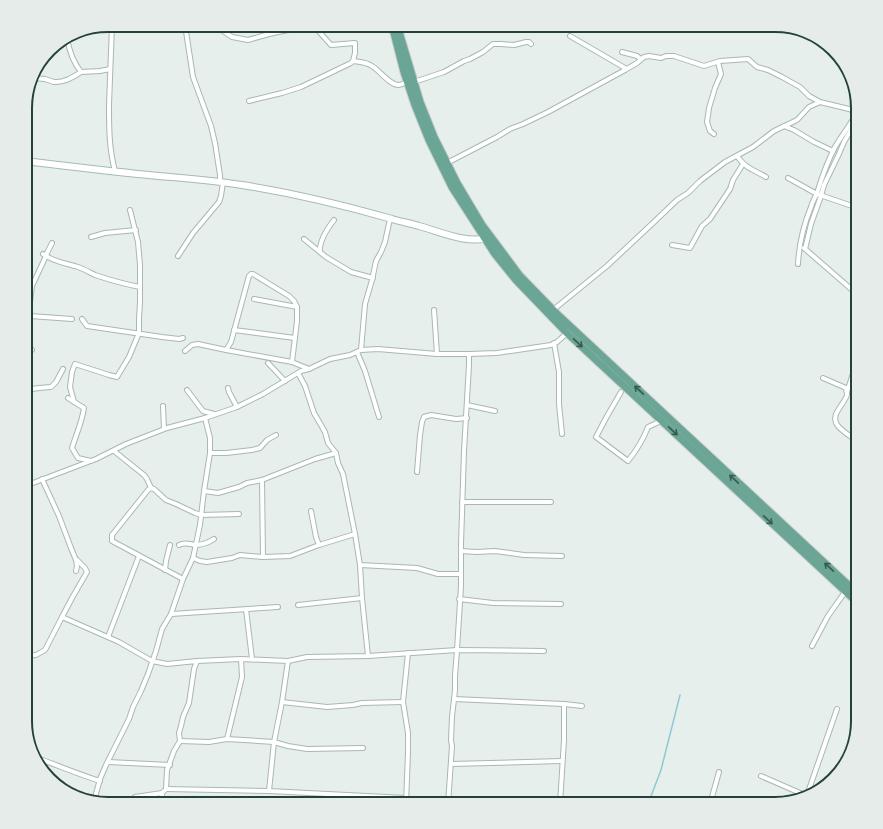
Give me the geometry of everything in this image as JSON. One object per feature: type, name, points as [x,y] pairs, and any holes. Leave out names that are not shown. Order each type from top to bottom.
[{"type":"main road","points":[[394,32],[410,82],[447,163],[482,225],[495,254],[516,280],[567,333],[851,597]]},
{"type":"main road","points":[[399,32],[415,104],[429,140],[452,187],[489,239],[520,276],[557,314],[851,587]]},
{"type":"street","points":[[112,32],[109,129],[110,148],[115,172]]},
{"type":"street","points":[[178,256],[219,202],[221,196],[221,182],[216,143],[193,77],[186,32]]},
{"type":"street","points":[[225,32],[232,37],[248,40],[280,32]]},
{"type":"street","points":[[249,101],[301,87],[353,61],[355,43],[331,45],[321,32]]},
{"type":"street","points":[[570,36],[625,68],[624,70]]},
{"type":"street","points":[[353,61],[373,66],[386,78],[398,85],[444,72],[483,52],[493,44],[514,45],[526,42],[531,44]]},
{"type":"street","points":[[68,43],[71,55],[81,72]]},
{"type":"street","points":[[622,52],[637,56],[641,59]]},
{"type":"street","points":[[447,163],[497,137],[510,128],[523,124],[548,112],[624,70],[644,57],[650,56],[661,58],[666,56],[674,56],[704,66],[718,62],[748,59],[757,67],[768,70],[800,87],[809,96],[820,102],[851,110]]},
{"type":"street","points":[[714,134],[710,131],[707,122],[709,108],[721,74],[718,62]]},
{"type":"street","points":[[38,80],[43,79],[61,82],[81,72],[110,69]]},
{"type":"street","points":[[553,310],[607,266],[677,200],[688,193],[700,181],[725,162],[753,147],[774,131],[797,120],[809,107],[820,102]]},
{"type":"street","points":[[805,249],[824,171],[833,151],[851,123]]},
{"type":"street","points":[[784,126],[833,151]]},
{"type":"street","points":[[798,264],[798,256],[804,225],[811,206],[819,195],[851,129]]},
{"type":"street","points":[[737,156],[743,164],[766,178]]},
{"type":"street","points":[[32,163],[242,185],[300,196],[448,235],[467,239],[489,239]]},
{"type":"street","points":[[672,245],[690,248],[702,226],[710,219],[730,189],[733,180],[743,164]]},
{"type":"street","points":[[788,178],[819,195],[851,206]]},
{"type":"street","points":[[74,402],[70,387],[72,372],[75,364],[117,377],[129,357],[139,333],[140,258],[136,230],[130,210]]},
{"type":"street","points":[[379,417],[359,351],[366,304],[372,278],[376,261],[385,242],[390,219]]},
{"type":"street","points":[[320,252],[323,239],[334,220]]},
{"type":"street","points":[[91,237],[136,230]]},
{"type":"street","points":[[304,239],[326,258],[351,272],[372,278]]},
{"type":"street","points":[[32,286],[45,255],[52,243]]},
{"type":"street","points":[[801,245],[851,289]]},
{"type":"street","points":[[45,255],[57,262],[70,265],[124,284],[140,287]]},
{"type":"street","points":[[226,350],[231,342],[250,274],[257,276],[288,296],[294,301],[297,307],[298,314],[292,362]]},
{"type":"street","points":[[254,299],[297,307]]},
{"type":"street","points":[[434,310],[436,354]]},
{"type":"street","points":[[32,316],[72,319]]},
{"type":"street","points":[[82,319],[88,326],[179,339],[183,338]]},
{"type":"street","points":[[234,330],[295,338]]},
{"type":"street","points":[[32,483],[92,461],[126,444],[164,429],[205,418],[237,407],[263,394],[301,371],[309,369],[330,359],[359,351],[378,349],[436,354],[497,353],[551,345],[567,333]]},
{"type":"street","points":[[554,343],[559,372],[559,404],[562,434]]},
{"type":"street","points":[[185,351],[192,345],[198,344],[292,362],[309,369]]},
{"type":"street","points":[[449,797],[461,574],[462,502],[469,354]]},
{"type":"street","points":[[268,363],[285,381]]},
{"type":"street","points":[[32,389],[51,387],[56,382],[63,369]]},
{"type":"street","points":[[298,373],[314,413],[325,432],[328,443],[336,453],[338,463],[343,474],[356,534],[368,656]]},
{"type":"street","points":[[823,378],[846,388],[847,392]]},
{"type":"street","points":[[851,380],[846,395],[837,412],[836,421],[837,425],[851,437]]},
{"type":"street","points":[[228,388],[237,407]]},
{"type":"street","points":[[187,390],[203,411],[215,414]]},
{"type":"street","points":[[622,392],[596,437],[628,461],[645,435],[648,427],[662,420]]},
{"type":"street","points":[[68,398],[84,408],[83,417],[72,448],[78,458],[92,461]]},
{"type":"street","points":[[467,405],[495,411]]},
{"type":"street","points":[[163,406],[164,429]]},
{"type":"street","points":[[417,472],[420,435],[424,417],[430,415],[456,419],[466,418]]},
{"type":"street","points":[[96,796],[108,762],[141,691],[162,629],[170,614],[183,579],[193,558],[210,453],[210,438],[205,418]]},
{"type":"street","points":[[210,453],[226,453],[260,448],[267,440],[276,435]]},
{"type":"street","points":[[114,451],[144,475],[150,488],[154,489],[166,500],[190,512],[201,515],[239,514]]},
{"type":"street","points":[[204,491],[218,493],[239,487],[247,483],[262,480],[315,459],[336,453]]},
{"type":"street","points":[[42,479],[59,516],[76,560],[76,571]]},
{"type":"street","points":[[262,480],[263,556]]},
{"type":"street","points":[[150,488],[112,535],[112,541],[183,579]]},
{"type":"street","points":[[462,502],[551,502]]},
{"type":"street","points":[[311,511],[319,545]]},
{"type":"street","points":[[193,558],[207,562],[232,558],[240,555],[290,556],[319,545],[356,534]]},
{"type":"street","points":[[179,545],[184,543],[196,545],[206,544],[214,539]]},
{"type":"street","points":[[165,570],[170,545]]},
{"type":"street","points":[[461,551],[495,551],[524,556],[562,556]]},
{"type":"street","points":[[108,637],[139,556]]},
{"type":"street","points":[[32,655],[45,650],[77,588],[83,581],[87,572],[85,568],[76,560]]},
{"type":"street","points":[[360,565],[418,568],[438,574],[461,574]]},
{"type":"street","points":[[812,646],[828,616],[845,592]]},
{"type":"street","points":[[298,605],[362,598]]},
{"type":"street","points":[[459,599],[493,603],[560,604]]},
{"type":"street","points":[[170,614],[278,607]]},
{"type":"street","points":[[246,609],[252,659]]},
{"type":"street","points":[[62,617],[108,637],[152,661],[167,664],[241,659],[288,661],[307,657],[368,656],[457,650],[544,650]]},
{"type":"street","points":[[406,797],[408,733],[403,702],[408,653]]},
{"type":"street","points":[[227,739],[242,677],[241,659]]},
{"type":"street","points":[[135,797],[162,793],[166,789],[167,770],[174,751],[180,741],[179,733],[183,717],[189,703],[194,669],[197,661]]},
{"type":"street","points":[[269,791],[274,742],[288,661]]},
{"type":"street","points":[[454,699],[582,706]]},
{"type":"street","points":[[282,702],[327,707],[362,703],[403,702]]},
{"type":"street","points":[[560,797],[564,740],[564,704]]},
{"type":"street","points":[[810,788],[837,709]]},
{"type":"street","points":[[180,741],[208,742],[227,739],[274,742],[307,749],[363,748]]},
{"type":"street","points":[[43,760],[100,781]]},
{"type":"street","points":[[108,762],[170,765]]},
{"type":"street","points":[[451,764],[562,762]]},
{"type":"street","points":[[712,797],[719,772]]},
{"type":"street","points":[[761,776],[799,793]]},
{"type":"street","points":[[166,789],[269,791],[386,797]]},
{"type":"street","points":[[162,793],[162,797]]},
{"type":"waterway","points":[[651,797],[661,770],[680,695]]}]
